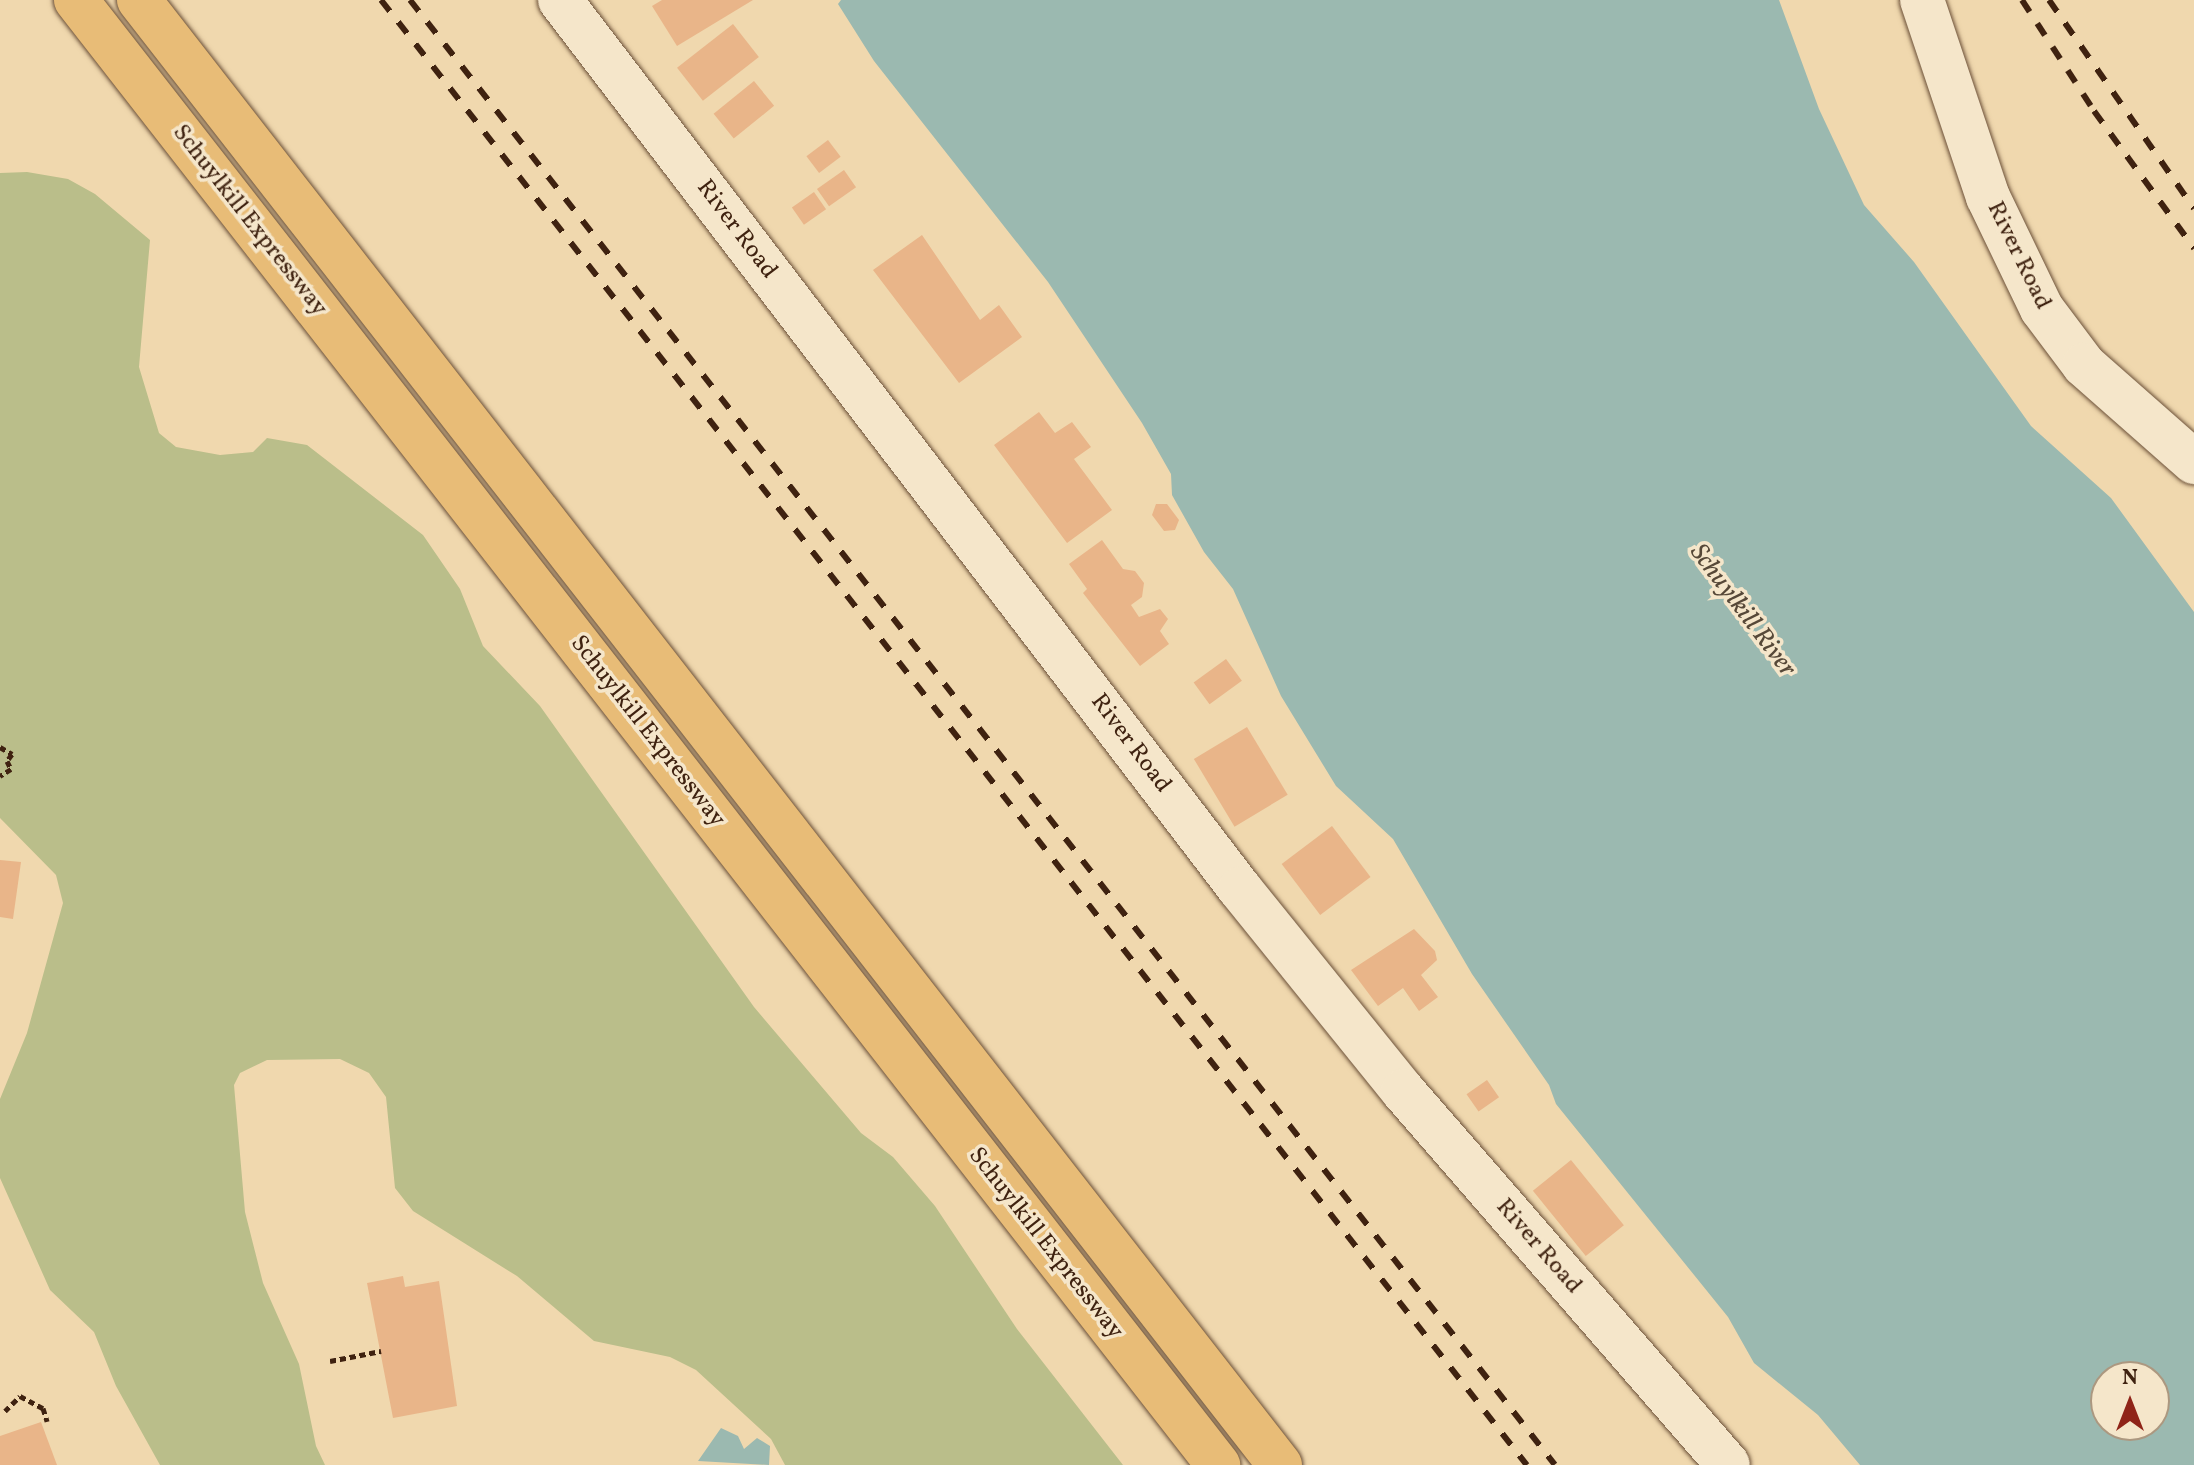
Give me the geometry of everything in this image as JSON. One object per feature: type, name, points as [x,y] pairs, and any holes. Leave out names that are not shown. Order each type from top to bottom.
[{"type":"highway","name":"Schuylkill Expressway","points":[[76,0],[1218,1465]]},
{"type":"highway","name":"Schuylkill Expressway","points":[[139,0],[1280,1465]]},
{"type":"street","name":"River Road","points":[[560,0],[1269,925],[1403,1091],[1728,1465]]},
{"type":"street","name":"River Road","points":[[1922,0],[1988,197],[2035,298],[2084,365],[2194,462]]},
{"type":"path","points":[[0,747],[12,754],[7,761],[11,769],[0,776]]},
{"type":"path","points":[[330,1361],[381,1351]]},
{"type":"path","points":[[5,1411],[20,1396],[43,1408],[47,1421]]},
{"type":"green space","points":[[27,172],[68,179],[95,194],[150,240],[139,367],[159,433],[176,447],[220,455],[253,452],[267,438],[307,445],[423,535],[460,589],[483,646],[540,706],[754,1007],[861,1133],[893,1157],[935,1206],[1017,1329],[1123,1465],[785,1465],[771,1439],[696,1370],[670,1357],[594,1341],[517,1276],[413,1211],[395,1188],[386,1097],[369,1073],[340,1059],[267,1060],[240,1073],[234,1085],[245,1212],[263,1283],[299,1364],[316,1446],[325,1465],[160,1465],[116,1386],[94,1332],[50,1290],[0,1178],[0,1099],[27,1033],[63,903],[56,875],[0,818],[0,173]]},
{"type":"water","name":"Schuylkill River","points":[[841,0],[1779,0],[1819,109],[1864,205],[1914,262],[2031,426],[2111,498],[2194,612],[2194,1465],[1860,1465],[1818,1415],[1754,1363],[1728,1317],[1556,1104],[1549,1085],[1472,974],[1393,839],[1336,786],[1281,696],[1233,589],[1204,552],[1172,495],[1171,474],[1142,423],[1048,282],[874,61],[838,4]]},
{"type":"water","points":[[721,1428],[738,1436],[744,1449],[757,1438],[770,1446],[769,1465],[698,1461]]},
{"type":"building","points":[[662,0],[753,0],[677,46],[652,6]]},
{"type":"building","points":[[733,24],[759,57],[703,101],[677,68]]},
{"type":"building","points":[[754,81],[774,106],[734,139],[714,114]]},
{"type":"building","points":[[828,140],[841,157],[819,173],[806,156]]},
{"type":"building","points":[[844,170],[856,187],[829,206],[817,189]]},
{"type":"building","points":[[814,192],[826,209],[804,225],[792,207]]},
{"type":"building","points":[[922,235],[980,320],[999,305],[1022,337],[959,383],[873,270]]},
{"type":"building","points":[[1039,412],[1055,433],[1072,422],[1091,447],[1074,459],[1112,510],[1067,543],[994,445]]},
{"type":"building","points":[[1156,504],[1167,504],[1179,520],[1175,530],[1164,531],[1152,515]]},
{"type":"building","points":[[1102,540],[1123,569],[1135,571],[1144,583],[1142,597],[1131,605],[1139,617],[1160,609],[1168,619],[1160,631],[1169,644],[1140,666],[1083,593],[1087,589],[1069,564]]},
{"type":"building","points":[[1226,659],[1242,681],[1210,704],[1194,683]]},
{"type":"building","points":[[1247,727],[1288,795],[1235,827],[1194,759]]},
{"type":"building","points":[[1332,826],[1371,877],[1320,915],[1282,864]]},
{"type":"building","points":[[0,860],[21,862],[13,919],[0,917]]},
{"type":"building","points":[[1414,929],[1435,951],[1437,960],[1421,975],[1438,997],[1419,1011],[1403,988],[1378,1006],[1351,970]]},
{"type":"building","points":[[1487,1080],[1499,1097],[1479,1112],[1467,1094]]},
{"type":"building","points":[[1571,1160],[1624,1225],[1586,1256],[1533,1191]]},
{"type":"building","points":[[403,1276],[405,1287],[439,1281],[457,1406],[393,1418],[367,1283]]},
{"type":"building","points":[[41,1422],[57,1465],[0,1465],[0,1436]]},
{"type":"railway","points":[[381,0],[1527,1465]]},
{"type":"railway","points":[[410,0],[1555,1465]]},
{"type":"railway","points":[[2022,0],[2094,111],[2194,248]]},
{"type":"railway","points":[[2049,0],[2194,209]]}]
